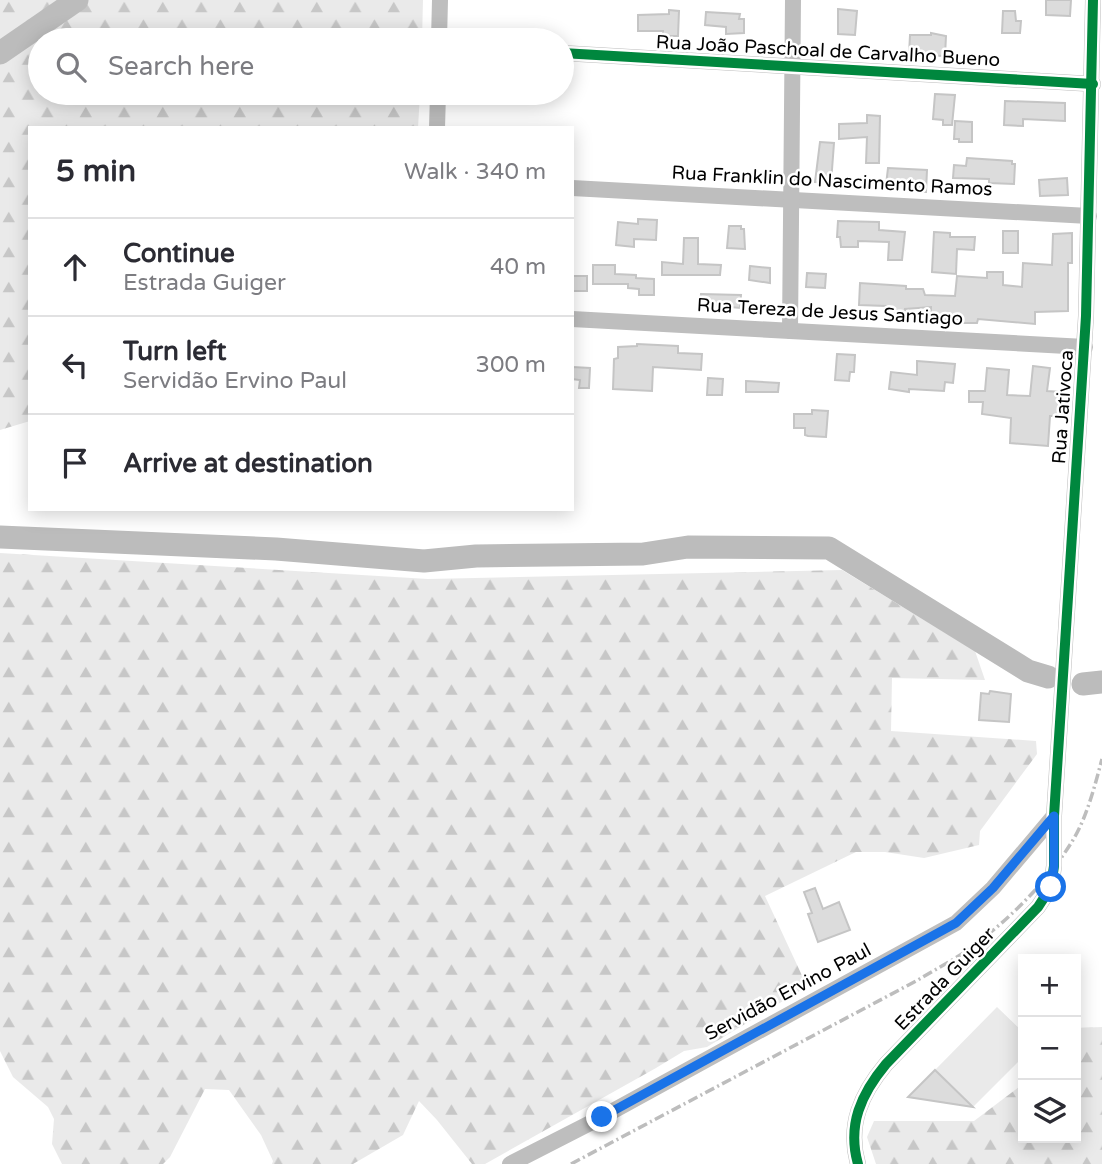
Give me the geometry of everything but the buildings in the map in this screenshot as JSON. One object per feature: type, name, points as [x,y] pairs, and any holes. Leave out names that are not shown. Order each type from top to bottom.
[{"type":"street","points":[[439,28],[440,0]]},
{"type":"street","points":[[790,331],[793,0]]},
{"type":"street","name":"Rua Jativoca","points":[[1054,816],[1085,346],[1094,315],[1089,216],[1093,0]]},
{"type":"street","name":"Rua João Paschoal de Carvalho Bueno","points":[[574,54],[1093,83]]},
{"type":"street","points":[[437,126],[438,105]]},
{"type":"street","name":"Rua Franklin do Nascimento Ramos","points":[[574,188],[1089,216]]},
{"type":"street","name":"Rua Tereza de Jesus Santiago","points":[[574,319],[1085,346]]},
{"type":"street","name":"Servidão Ervino Paul","points":[[510,1164],[602,1117],[956,923],[993,888],[1054,816]]},
{"type":"street","name":"Estrada Guiger","points":[[858,1164],[853,1137],[855,1119],[870,1084],[886,1064],[1038,907],[1051,887],[1054,866],[1054,816]]},
{"type":"green space","points":[[0,0],[423,0],[422,28],[28,28],[28,105],[419,105],[418,126],[28,126],[28,422],[0,430]]},
{"type":"green space","points":[[0,553],[428,579],[842,570],[975,651],[985,680],[892,678],[891,731],[1036,741],[1037,754],[980,831],[979,845],[924,858],[885,852],[856,852],[765,896],[805,982],[803,989],[707,1047],[684,1051],[485,1164],[472,1164],[419,1101],[403,1135],[353,1164],[272,1164],[261,1135],[229,1090],[205,1089],[170,1157],[163,1164],[62,1164],[52,1144],[54,1119],[48,1107],[13,1077],[0,1051]]},
{"type":"green space","points":[[997,1007],[1018,1027],[1018,1062],[973,1107],[935,1070]]},
{"type":"green space","points":[[1102,1027],[1102,1164],[876,1164],[867,1137],[874,1121],[974,1121],[1018,1088],[1018,1143],[1081,1143],[1081,1028]]},
{"type":"waterway","points":[[36,28],[77,0]]},
{"type":"waterway","points":[[0,53],[28,34]]},
{"type":"waterway","points":[[0,537],[276,549],[424,561],[476,556],[643,554],[688,547],[829,548],[1028,671],[1048,677]]},
{"type":"waterway","points":[[1083,684],[1102,682]]},
{"type":"railway","points":[[571,1164],[918,980],[973,946],[1028,898],[1063,855],[1082,821],[1102,759]]},
{"type":"cycle path","points":[[858,1164],[855,1123],[863,1099],[877,1075],[1038,907],[1051,887],[1086,316],[1093,0]]},
{"type":"cycle path","points":[[574,54],[1093,84]]},
{"type":"route","points":[[602,1117],[956,923],[993,888],[1054,816],[1054,866],[1051,887]]}]
